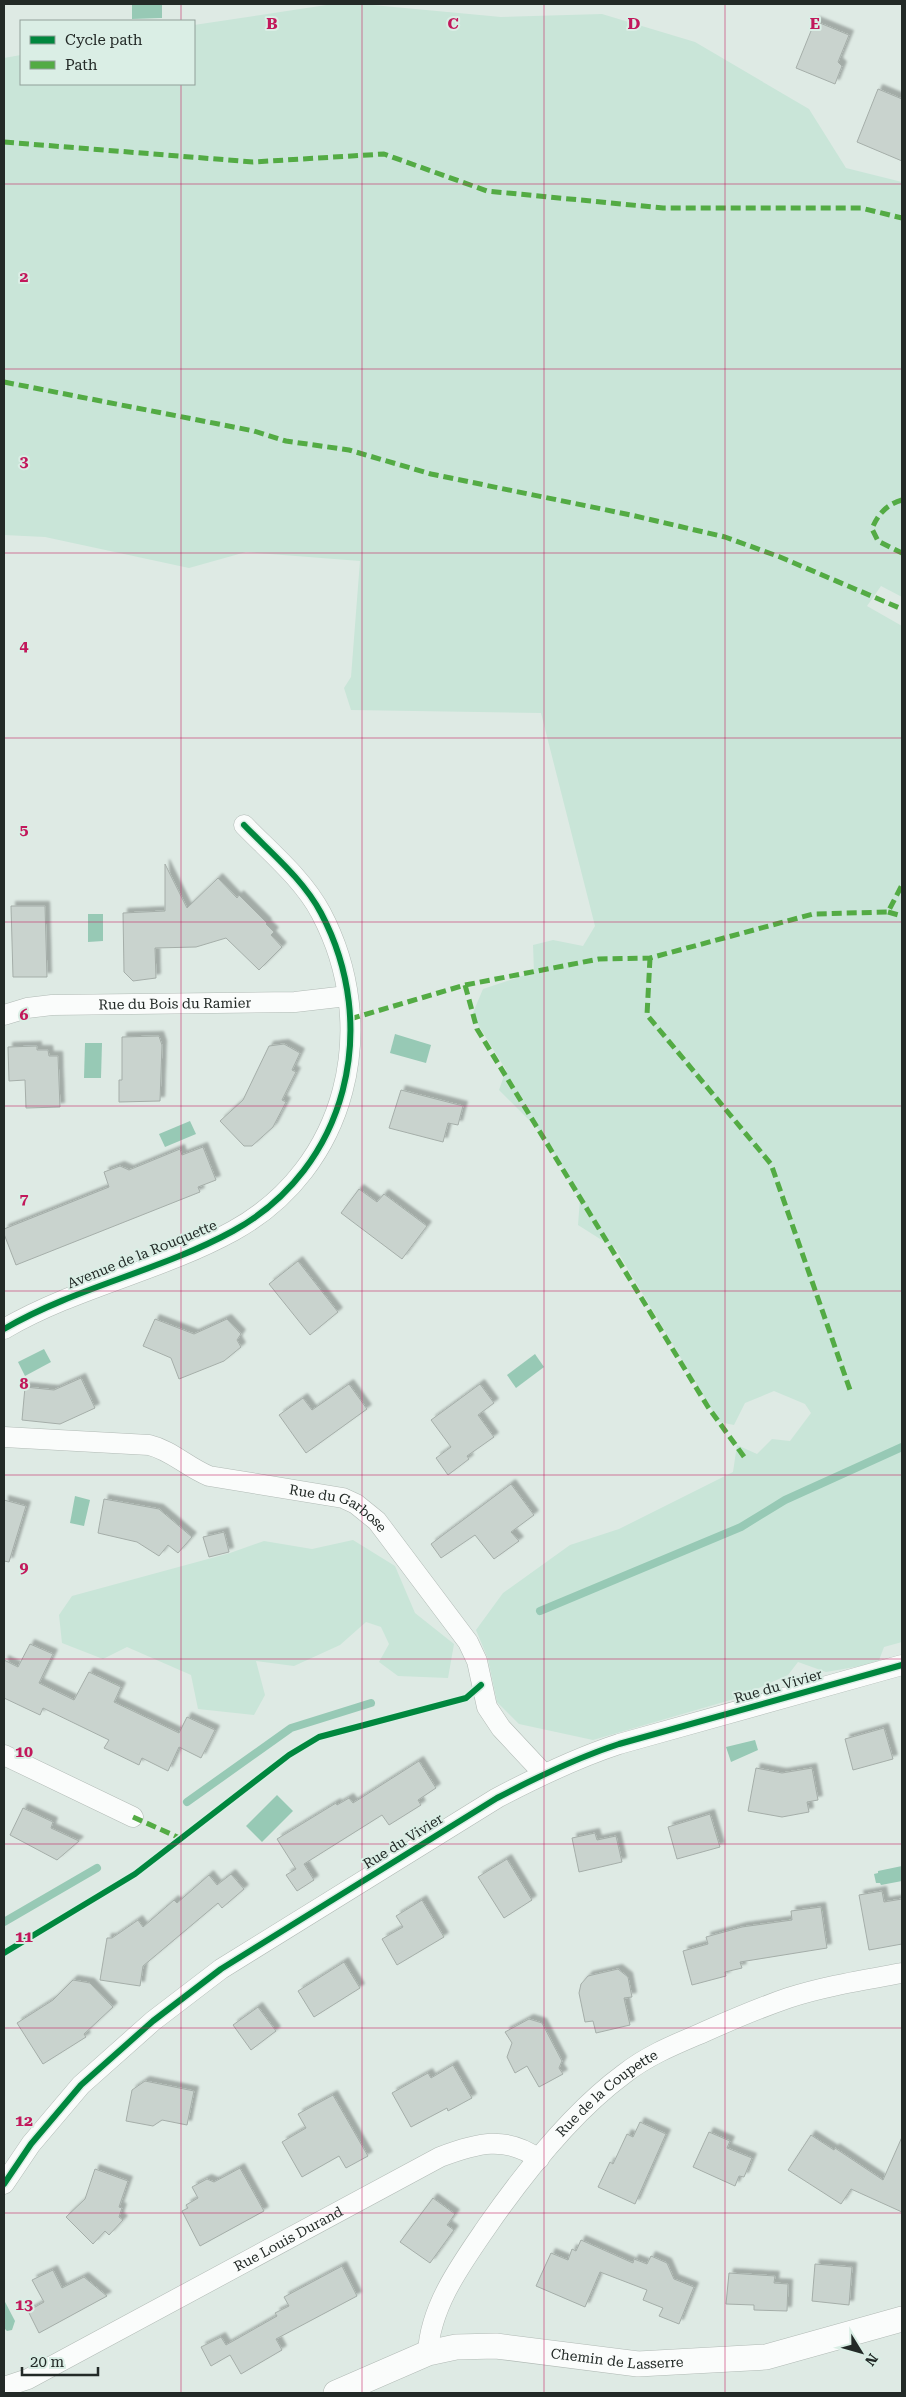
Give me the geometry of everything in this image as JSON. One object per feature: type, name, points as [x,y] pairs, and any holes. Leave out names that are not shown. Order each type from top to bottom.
[{"type":"street","name":"Avenue de la Rouquette","points":[[4,1329],[48,1306],[227,1234],[261,1212],[282,1194],[302,1173],[333,1123],[343,1096],[351,1046],[347,996],[342,966],[332,935],[320,911],[303,887],[244,825]]},
{"type":"street","name":"Rue du Bois du Ramier","points":[[4,1015],[27,1008],[52,1006],[295,1002],[347,996]]},
{"type":"street","name":"Rue du Garbose","points":[[4,1437],[149,1445],[163,1448],[192,1469],[209,1476],[343,1498],[356,1504],[377,1521],[468,1642],[477,1661],[487,1707],[501,1728],[543,1773]]},
{"type":"street","name":"Rue du Vivier","points":[[4,2184],[31,2144],[81,2085],[176,2004],[221,1970],[497,1798],[543,1773],[582,1756],[902,1665]]},
{"type":"street","points":[[4,1755],[133,1817]]},
{"type":"street","name":"Rue de la Coupette","points":[[428,2353],[429,2337],[440,2304],[464,2260],[504,2203],[539,2159],[601,2091],[624,2073],[651,2056],[738,2017],[789,1998],[860,1980],[902,1973]]},
{"type":"street","name":"Rue Louis Durand","points":[[4,2387],[28,2379],[440,2157],[479,2145],[505,2143],[528,2151],[539,2159]]},
{"type":"street","name":"Chemin de Lasserre","points":[[336,2393],[428,2353],[456,2347],[496,2346],[638,2364],[766,2357],[902,2319]]},
{"type":"shaded area","points":[[132,4],[162,4],[162,18],[132,19]]},
{"type":"shaded area","points":[[333,4],[362,4],[501,17],[602,14],[695,42],[809,109],[846,168],[902,182],[902,597],[881,586],[867,606],[902,626],[902,1642],[884,1647],[878,1663],[826,1672],[798,1662],[788,1675],[734,1699],[593,1740],[519,1724],[497,1702],[488,1659],[476,1630],[503,1593],[570,1545],[619,1529],[733,1472],[737,1445],[757,1454],[772,1439],[790,1441],[811,1413],[805,1404],[774,1391],[745,1403],[734,1425],[719,1422],[616,1249],[578,1225],[580,1199],[543,1134],[499,1090],[506,1070],[472,1015],[483,989],[534,972],[533,945],[553,940],[583,946],[595,926],[541,713],[351,710],[344,688],[351,677],[360,561],[246,552],[189,568],[45,537],[4,535],[4,58],[20,55],[20,85],[195,85],[195,25]]},
{"type":"shaded area","points":[[88,914],[103,914],[103,941],[88,942]]},
{"type":"shaded area","points":[[395,1034],[431,1045],[426,1063],[390,1053]]},
{"type":"shaded area","points":[[85,1043],[102,1043],[101,1078],[84,1078]]},
{"type":"shaded area","points":[[190,1121],[196,1134],[165,1147],[159,1134]]},
{"type":"shaded area","points":[[44,1349],[51,1362],[25,1376],[18,1362]]},
{"type":"shaded area","points":[[535,1354],[544,1367],[516,1388],[507,1375]]},
{"type":"shaded area","points":[[75,1496],[90,1500],[84,1526],[70,1523]]},
{"type":"shaded area","points":[[353,1540],[395,1566],[415,1613],[454,1644],[448,1678],[398,1676],[379,1662],[389,1644],[381,1627],[366,1622],[340,1645],[294,1666],[256,1661],[265,1695],[254,1715],[198,1709],[191,1675],[127,1647],[103,1659],[62,1643],[59,1615],[72,1596],[230,1553],[264,1541],[312,1549]]},
{"type":"shaded area","points":[[755,1740],[758,1750],[731,1762],[726,1747]]},
{"type":"shaded area","points":[[277,1795],[293,1811],[262,1842],[246,1826]]},
{"type":"shaded area","points":[[902,1866],[902,1881],[881,1885],[876,1883],[874,1874],[878,1873],[878,1871]]},
{"type":"shaded area","points":[[4,2300],[15,2321],[12,2330],[7,2331],[4,2328]]},
{"type":"building","points":[[815,21],[849,35],[838,62],[842,66],[835,84],[796,68]]},
{"type":"building","points":[[878,89],[902,99],[902,161],[857,142]]},
{"type":"building","points":[[165,864],[187,908],[218,878],[237,898],[239,895],[267,923],[274,932],[271,935],[282,947],[259,970],[226,938],[196,947],[155,948],[156,978],[133,981],[124,972],[123,913],[165,911]]},
{"type":"building","points":[[11,906],[45,906],[47,977],[13,977]]},
{"type":"building","points":[[159,1036],[162,1045],[160,1101],[119,1102],[119,1080],[122,1080],[122,1037]]},
{"type":"building","points":[[284,1044],[300,1053],[292,1070],[296,1072],[282,1100],[286,1102],[273,1127],[252,1146],[244,1146],[220,1121],[243,1100],[269,1046]]},
{"type":"building","points":[[37,1046],[37,1050],[48,1050],[49,1056],[58,1056],[60,1107],[26,1108],[25,1080],[9,1081],[8,1047]]},
{"type":"building","points":[[401,1090],[463,1106],[458,1125],[448,1123],[443,1142],[389,1128]]},
{"type":"building","points":[[203,1147],[216,1180],[198,1187],[200,1192],[16,1265],[4,1234],[4,1229],[109,1187],[104,1172],[120,1166],[129,1170],[180,1149],[182,1155]]},
{"type":"building","points":[[359,1189],[377,1202],[384,1194],[427,1226],[402,1259],[341,1213]]},
{"type":"building","points":[[298,1261],[338,1312],[310,1335],[269,1284]]},
{"type":"building","points":[[155,1319],[194,1334],[227,1319],[241,1334],[237,1340],[241,1347],[224,1361],[179,1379],[171,1358],[143,1346]]},
{"type":"building","points":[[81,1378],[95,1408],[60,1424],[22,1420],[25,1387],[54,1390]]},
{"type":"building","points":[[349,1384],[367,1409],[306,1453],[279,1415],[303,1398],[312,1410]]},
{"type":"building","points":[[480,1384],[494,1403],[478,1415],[494,1437],[467,1456],[469,1459],[448,1475],[436,1458],[451,1447],[431,1420]]},
{"type":"building","points":[[511,1484],[534,1515],[511,1532],[519,1541],[494,1559],[475,1535],[441,1558],[431,1544]]},
{"type":"building","points":[[104,1499],[159,1509],[192,1537],[178,1553],[168,1545],[159,1556],[137,1542],[98,1533]]},
{"type":"building","points":[[4,1500],[26,1506],[9,1562],[4,1561]]},
{"type":"building","points":[[224,1532],[229,1552],[209,1557],[203,1537]]},
{"type":"building","points":[[30,1644],[53,1654],[39,1683],[74,1700],[89,1672],[121,1687],[114,1702],[179,1733],[187,1717],[215,1730],[201,1758],[179,1747],[168,1771],[142,1758],[139,1765],[104,1748],[109,1740],[43,1708],[40,1715],[4,1698],[4,1660],[18,1667]]},
{"type":"building","points":[[884,1728],[893,1759],[853,1770],[845,1739]]},
{"type":"building","points":[[419,1761],[436,1788],[418,1800],[421,1805],[389,1825],[382,1815],[304,1864],[314,1880],[297,1891],[286,1875],[296,1869],[277,1839],[336,1803],[337,1805],[349,1798],[353,1803]]},
{"type":"building","points":[[756,1768],[782,1773],[812,1768],[818,1800],[807,1802],[809,1812],[782,1817],[748,1811]]},
{"type":"building","points":[[23,1808],[53,1822],[51,1828],[79,1841],[57,1860],[10,1835]]},
{"type":"building","points":[[710,1814],[720,1847],[677,1859],[668,1827]]},
{"type":"building","points":[[595,1833],[597,1840],[616,1836],[622,1862],[579,1872],[572,1838]]},
{"type":"building","points":[[507,1859],[532,1900],[504,1918],[478,1877]]},
{"type":"building","points":[[231,1874],[244,1889],[222,1908],[218,1903],[143,1966],[140,1986],[100,1980],[107,1938],[112,1938],[138,1920],[143,1927],[174,1900],[177,1903],[209,1875],[217,1885]]},
{"type":"building","points":[[882,1891],[884,1902],[902,1899],[902,1944],[869,1950],[859,1895]]},
{"type":"building","points":[[422,1900],[444,1937],[397,1965],[382,1939],[403,1927],[396,1916]]},
{"type":"building","points":[[821,1907],[827,1948],[740,1962],[742,1968],[725,1972],[726,1976],[692,1985],[683,1951],[708,1944],[706,1937],[742,1927],[792,1920],[791,1911]]},
{"type":"building","points":[[344,1962],[360,1988],[314,2017],[298,1991]]},
{"type":"building","points":[[618,1969],[628,1977],[632,1997],[624,1998],[630,2025],[596,2033],[593,2021],[585,2022],[579,1993],[581,1984],[588,1976]]},
{"type":"building","points":[[73,1980],[90,1983],[113,2007],[84,2034],[86,2037],[43,2064],[17,2023],[53,2000]]},
{"type":"building","points":[[258,2007],[276,2031],[251,2050],[233,2025]]},
{"type":"building","points":[[529,2019],[542,2023],[562,2061],[559,2068],[563,2074],[539,2087],[527,2066],[515,2073],[507,2057],[512,2043],[505,2032]]},
{"type":"building","points":[[453,2065],[472,2098],[448,2111],[447,2108],[411,2127],[392,2093],[428,2073],[431,2078]]},
{"type":"building","points":[[145,2081],[194,2091],[187,2125],[162,2120],[153,2126],[126,2121],[132,2090]]},
{"type":"building","points":[[333,2095],[368,2156],[346,2168],[339,2156],[302,2177],[282,2142],[306,2128],[298,2114]]},
{"type":"building","points":[[640,2122],[666,2134],[635,2204],[598,2187],[610,2162],[613,2164],[627,2134],[633,2137]]},
{"type":"building","points":[[709,2132],[730,2141],[727,2148],[752,2158],[744,2177],[739,2176],[735,2186],[693,2167]]},
{"type":"building","points":[[811,2135],[834,2150],[835,2148],[883,2180],[902,2137],[902,2212],[851,2189],[841,2204],[788,2170]]},
{"type":"building","points":[[240,2168],[264,2211],[200,2246],[182,2211],[188,2208],[186,2205],[198,2198],[192,2187],[207,2179],[214,2182]]},
{"type":"building","points":[[95,2169],[128,2181],[119,2207],[122,2208],[119,2217],[123,2220],[109,2235],[105,2231],[93,2244],[66,2217],[85,2199]]},
{"type":"building","points":[[433,2198],[455,2214],[447,2225],[454,2230],[430,2263],[400,2242]]},
{"type":"building","points":[[581,2240],[633,2263],[634,2259],[647,2264],[651,2256],[667,2263],[674,2279],[694,2287],[679,2324],[659,2316],[663,2308],[643,2300],[647,2290],[600,2272],[585,2307],[536,2286],[551,2253],[568,2260],[572,2249],[576,2251]]},
{"type":"building","points":[[815,2264],[852,2267],[849,2305],[812,2301]]},
{"type":"building","points":[[342,2266],[357,2296],[276,2339],[282,2350],[241,2374],[230,2355],[211,2366],[201,2347],[221,2337],[226,2345],[277,2316],[275,2313],[289,2306],[284,2297]]},
{"type":"building","points":[[53,2270],[62,2288],[84,2277],[107,2296],[39,2333],[28,2311],[44,2302],[32,2280]]},
{"type":"building","points":[[729,2273],[775,2276],[774,2283],[788,2284],[787,2311],[754,2310],[754,2305],[726,2304]]},
{"type":"waterway","points":[[540,1611],[741,1527],[785,1500],[902,1447]]},
{"type":"waterway","points":[[187,1802],[291,1728],[371,1703]]},
{"type":"waterway","points":[[4,1922],[97,1868]]},
{"type":"marked path","points":[[4,142],[253,162],[384,154],[487,191],[663,208],[861,208],[902,218]]},
{"type":"marked path","points":[[4,382],[254,431],[286,441],[349,450],[431,474],[631,515],[725,537],[780,557],[902,609]]},
{"type":"marked path","points":[[902,500],[892,504],[883,511],[872,529],[878,541],[902,553]]},
{"type":"marked path","points":[[350,1019],[465,985],[599,959],[650,958],[813,914],[888,912],[902,885]]},
{"type":"marked path","points":[[888,912],[902,916]]},
{"type":"marked path","points":[[650,958],[647,1015],[771,1164],[850,1390]]},
{"type":"marked path","points":[[465,985],[477,1029],[708,1407],[745,1458]]},
{"type":"marked path","points":[[133,1817],[182,1839]]},
{"type":"cycle path","points":[[4,1329],[60,1302],[177,1257],[233,1231],[272,1204],[304,1171],[327,1132],[343,1091],[350,1047],[349,1002],[339,957],[321,913],[314,901],[286,866],[244,825]]},
{"type":"cycle path","points":[[4,2184],[31,2144],[81,2085],[153,2021],[221,1969],[497,1798],[557,1768],[619,1744],[902,1665]]},
{"type":"cycle path","points":[[4,1953],[135,1874],[289,1755],[319,1737],[466,1698],[481,1685]]}]
